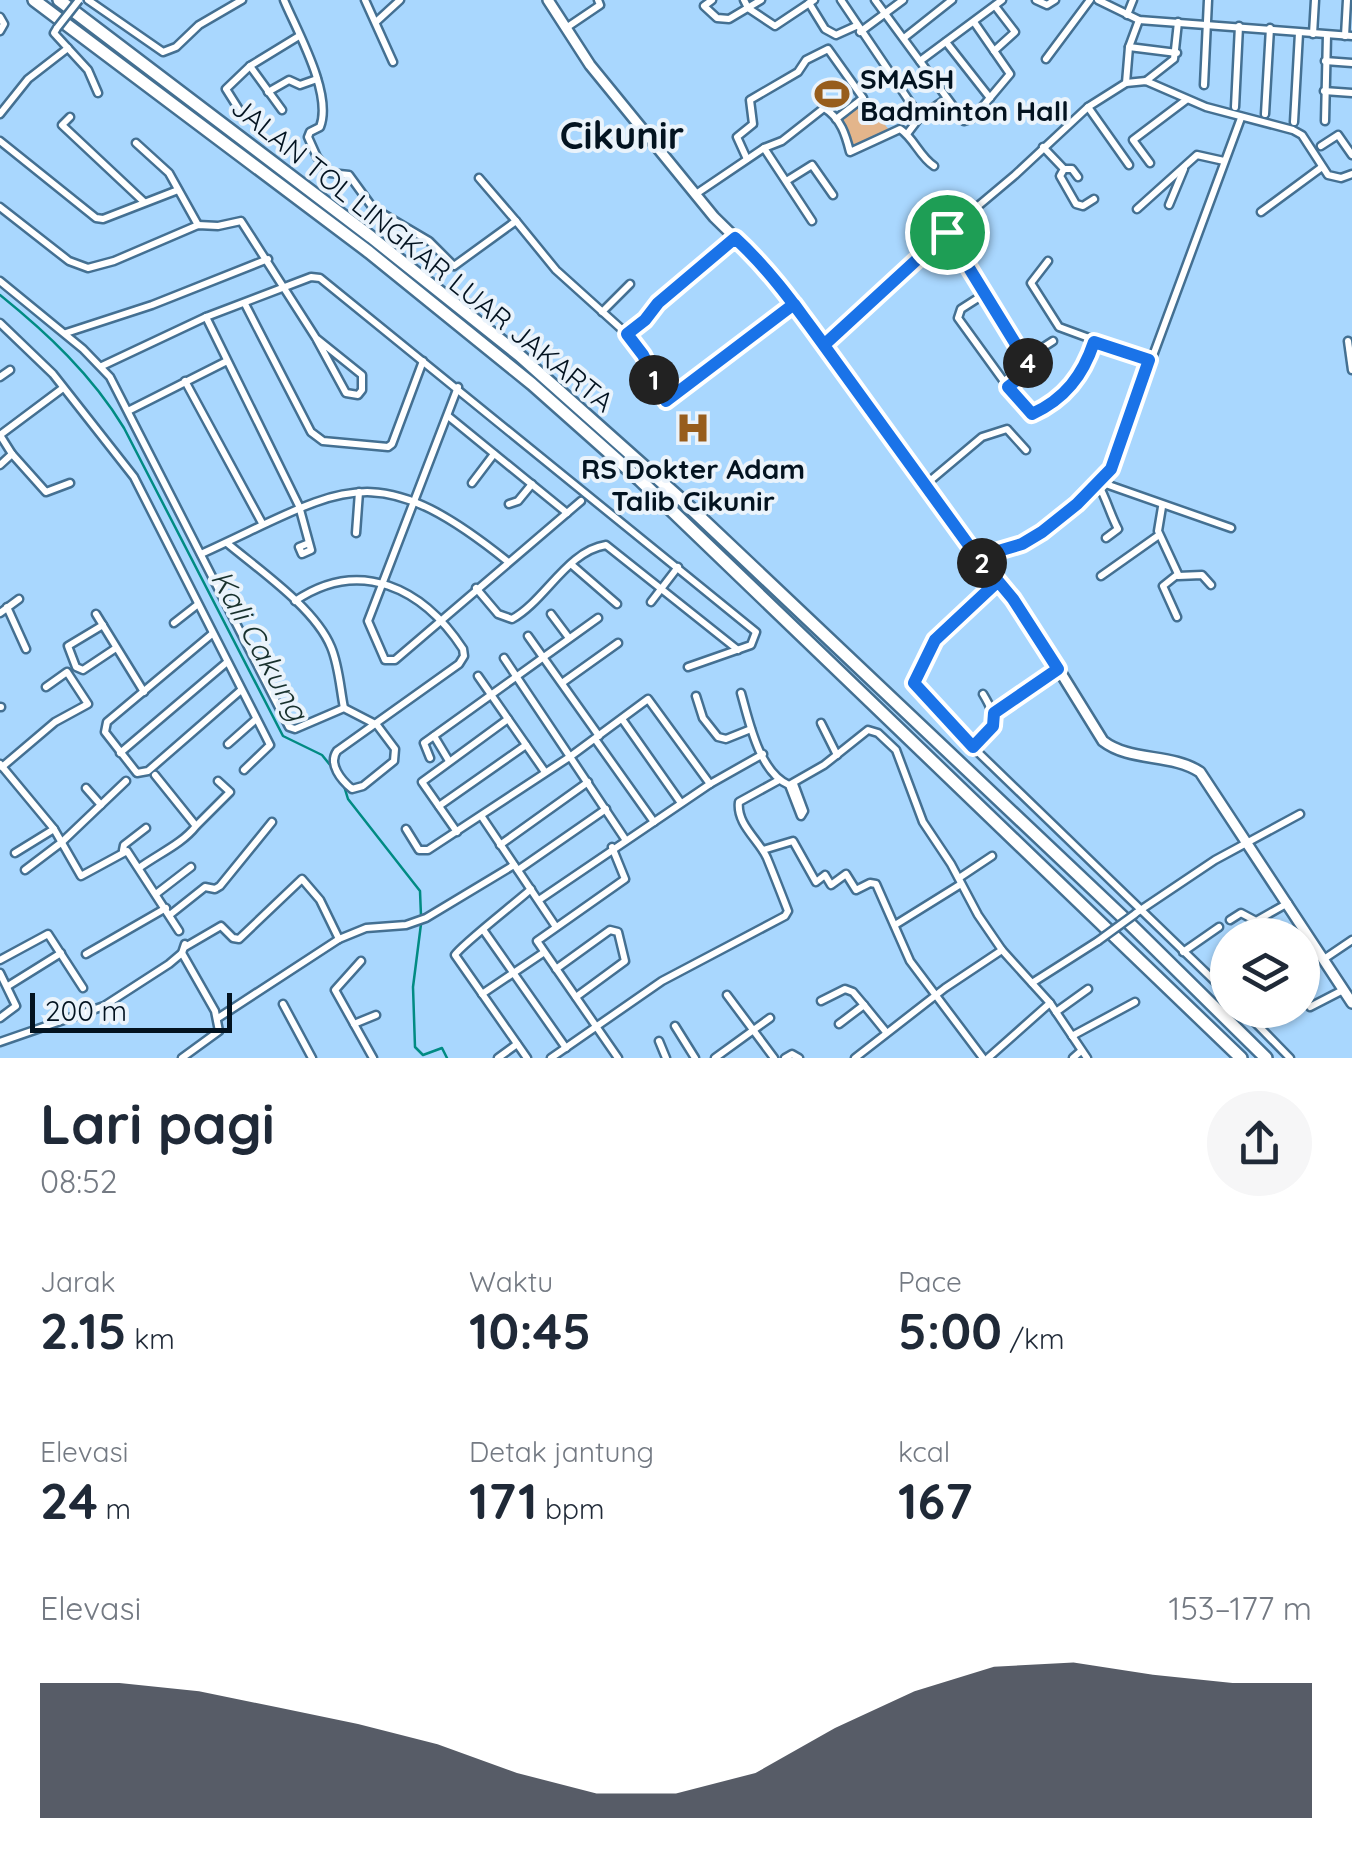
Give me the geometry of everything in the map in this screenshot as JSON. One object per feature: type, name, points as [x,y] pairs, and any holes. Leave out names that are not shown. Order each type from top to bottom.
[{"type":"highway","name":"JALAN TOL LINGKAR LUAR JAKARTA","points":[[34,0],[369,252],[532,384],[640,480],[1241,1058]]},
{"type":"highway","name":"JALAN TOL LINGKAR LUAR JAKARTA","points":[[58,0],[371,237],[532,367],[699,516],[1266,1058]]},
{"type":"street","points":[[79,0],[54,33],[88,70],[98,93]]},
{"type":"street","points":[[88,0],[162,52],[176,47],[200,25],[242,0]]},
{"type":"street","points":[[284,0],[317,79],[324,118],[320,127],[308,135],[312,150],[331,174],[350,176],[375,210],[429,241],[456,266],[516,221]]},
{"type":"street","points":[[364,0],[393,62]]},
{"type":"street","points":[[376,22],[400,0]]},
{"type":"street","points":[[548,0],[590,65],[696,194],[768,270],[794,304],[925,486],[1013,599],[1103,741],[1118,750],[1196,769],[1352,1002]]},
{"type":"street","points":[[565,29],[600,5],[598,0]]},
{"type":"street","points":[[712,0],[704,6],[717,18],[729,19],[761,0]]},
{"type":"street","points":[[744,0],[748,8],[774,26],[812,2],[828,32],[836,34],[858,29],[903,0]]},
{"type":"street","points":[[841,0],[920,117]]},
{"type":"street","points":[[875,0],[964,121],[973,118],[1010,75],[974,22]]},
{"type":"street","points":[[904,38],[952,0]]},
{"type":"street","points":[[920,61],[1002,0]]},
{"type":"street","points":[[1036,0],[1047,5],[1054,0]]},
{"type":"street","points":[[1046,59],[1094,0],[1139,20],[1348,36],[1346,0]]},
{"type":"street","points":[[1127,15],[1133,0]]},
{"type":"street","points":[[1204,85],[1208,0]]},
{"type":"street","points":[[1312,34],[1314,0]]},
{"type":"street","points":[[994,50],[1015,32],[995,6]]},
{"type":"street","points":[[0,17],[4,24],[0,31]]},
{"type":"street","points":[[1126,83],[1129,47],[1139,20]]},
{"type":"street","points":[[824,345],[1088,107],[1126,83],[1146,80],[1168,66],[1177,53],[1178,22]]},
{"type":"street","points":[[1235,106],[1239,26]]},
{"type":"street","points":[[1265,114],[1270,28]]},
{"type":"street","points":[[1294,122],[1299,32]]},
{"type":"street","points":[[1325,121],[1327,35]]},
{"type":"street","points":[[238,108],[225,90],[250,66],[299,36]]},
{"type":"street","points":[[946,42],[990,98]]},
{"type":"street","points":[[1129,47],[1177,53]]},
{"type":"street","points":[[0,114],[28,80],[68,48]]},
{"type":"street","points":[[747,160],[737,137],[753,124],[750,100],[828,49],[863,98],[836,119]]},
{"type":"street","points":[[1326,61],[1352,63]]},
{"type":"street","points":[[250,66],[282,110]]},
{"type":"street","points":[[268,92],[289,80],[300,85],[317,79]]},
{"type":"street","points":[[1146,80],[1186,100],[1300,134],[1322,168],[1334,177],[1352,174]]},
{"type":"street","points":[[1324,91],[1352,93]]},
{"type":"street","points":[[908,134],[920,117],[946,98]]},
{"type":"street","points":[[1150,164],[1134,140],[1186,100]]},
{"type":"street","points":[[1088,107],[1129,165]]},
{"type":"street","points":[[696,194],[764,148],[782,141],[821,109],[836,119],[850,140],[847,148],[852,152],[896,130],[908,134],[921,156],[934,166]]},
{"type":"street","points":[[70,117],[62,126],[144,202]]},
{"type":"street","points":[[978,557],[1027,542],[1111,469],[1241,118]]},
{"type":"street","points":[[1321,146],[1338,136],[1352,155]]},
{"type":"street","points":[[0,140],[96,218],[104,219],[178,190]]},
{"type":"street","points":[[136,143],[161,164],[198,225]]},
{"type":"street","points":[[1042,147],[1078,177]]},
{"type":"street","points":[[764,148],[812,221]]},
{"type":"street","points":[[1137,209],[1200,154],[1224,161]]},
{"type":"street","points":[[788,180],[814,166],[834,195]]},
{"type":"street","points":[[1169,205],[1184,168]]},
{"type":"street","points":[[1261,212],[1322,168]]},
{"type":"street","points":[[1064,169],[1060,176],[1076,204],[1081,207],[1094,200]]},
{"type":"street","points":[[479,178],[556,270],[627,334],[643,355],[666,401],[794,304]]},
{"type":"street","points":[[0,207],[79,268],[101,266],[198,225],[241,221],[268,259],[346,393],[358,396],[362,375],[316,338]]},
{"type":"street","points":[[947,232],[1034,372],[1008,387]]},
{"type":"street","points":[[627,334],[735,238]]},
{"type":"street","points":[[64,334],[152,306],[268,259]]},
{"type":"street","points":[[1048,260],[1031,281],[1059,327],[1149,360]]},
{"type":"street","points":[[102,366],[206,317],[312,277],[320,278],[756,632],[751,644],[688,667]]},
{"type":"street","points":[[0,282],[102,366],[130,410],[289,727],[295,729],[344,708]]},
{"type":"street","points":[[602,312],[630,284]]},
{"type":"street","points":[[986,292],[957,316],[1027,411],[1036,412],[1080,377],[1094,342]]},
{"type":"street","points":[[244,303],[316,438],[328,442],[388,447],[394,441],[424,360]]},
{"type":"street","points":[[206,317],[300,506],[309,544]]},
{"type":"street","points":[[0,323],[35,354],[134,477],[270,745],[244,770]]},
{"type":"street","points":[[1025,359],[1053,341]]},
{"type":"street","points":[[1348,341],[1352,370]]},
{"type":"street","points":[[130,410],[227,361]]},
{"type":"street","points":[[0,377],[10,370]]},
{"type":"street","points":[[185,381],[262,523]]},
{"type":"street","points":[[63,387],[0,435],[46,492],[70,483]]},
{"type":"street","points":[[458,387],[368,625],[385,660],[395,660],[581,501]]},
{"type":"street","points":[[448,416],[567,513]]},
{"type":"street","points":[[925,486],[986,434],[1006,429],[1026,450]]},
{"type":"street","points":[[0,465],[12,454]]},
{"type":"street","points":[[472,483],[494,454]]},
{"type":"street","points":[[1099,483],[1231,528]]},
{"type":"street","points":[[1099,483],[1118,529],[1106,538]]},
{"type":"street","points":[[509,504],[518,501],[532,484]]},
{"type":"street","points":[[356,533],[359,492]]},
{"type":"street","points":[[202,554],[300,506],[359,492],[386,492],[415,500],[465,528],[507,561]]},
{"type":"street","points":[[1162,507],[1159,536],[1178,576]]},
{"type":"street","points":[[1101,576],[1159,536]]},
{"type":"street","points":[[227,542],[295,601],[330,646],[344,708]]},
{"type":"street","points":[[476,588],[498,614],[512,619],[572,564],[606,545],[739,650]]},
{"type":"street","points":[[572,564],[617,604]]},
{"type":"street","points":[[651,602],[678,567]]},
{"type":"street","points":[[1177,617],[1163,586],[1178,576],[1202,575],[1210,586]]},
{"type":"street","points":[[295,601],[327,582],[362,578],[384,583],[417,601],[458,642],[464,656],[459,664],[377,725],[334,755],[333,762],[352,788],[363,786],[396,756],[396,750],[377,725],[344,708]]},
{"type":"street","points":[[997,582],[944,629],[914,683],[932,706],[1138,912],[1210,977]]},
{"type":"street","points":[[19,599],[3,610],[26,649]]},
{"type":"street","points":[[174,623],[197,605]]},
{"type":"street","points":[[96,614],[144,692]]},
{"type":"street","points":[[552,614],[569,638]]},
{"type":"street","points":[[430,758],[422,746],[434,736],[598,618]]},
{"type":"street","points":[[102,625],[68,646],[76,668],[83,670],[116,648]]},
{"type":"street","points":[[212,634],[105,726],[137,773],[148,772],[240,691]]},
{"type":"street","points":[[528,636],[654,822]]},
{"type":"street","points":[[562,683],[618,643]]},
{"type":"street","points":[[504,658],[626,839]]},
{"type":"street","points":[[120,753],[226,663]]},
{"type":"street","points":[[994,713],[1058,669]]},
{"type":"street","points":[[46,687],[67,672],[88,704],[54,722],[1,766],[54,829],[82,876],[123,850],[146,828]]},
{"type":"street","points":[[478,676],[545,772]]},
{"type":"street","points":[[741,693],[751,729],[779,780],[792,784],[868,730],[878,733],[896,750],[923,822],[1002,950],[1050,1004],[1084,1054],[1073,1058]]},
{"type":"street","points":[[973,747],[993,726],[994,713],[983,694]]},
{"type":"street","points":[[696,696],[703,718],[718,737],[726,739],[751,729]]},
{"type":"street","points":[[406,828],[424,852],[482,818],[648,700],[710,784]]},
{"type":"street","points":[[622,719],[681,803]]},
{"type":"street","points":[[228,744],[256,720]]},
{"type":"street","points":[[457,832],[422,782],[508,720]]},
{"type":"street","points":[[822,722],[837,755]]},
{"type":"street","points":[[434,736],[449,761]]},
{"type":"street","points":[[439,806],[526,746]]},
{"type":"street","points":[[538,900],[710,784],[763,754]]},
{"type":"street","points":[[155,775],[196,826]]},
{"type":"street","points":[[551,1058],[662,981],[785,916],[788,911],[763,850],[738,810],[739,802],[779,780]]},
{"type":"street","points":[[25,870],[62,842],[126,781]]},
{"type":"street","points":[[139,868],[171,844],[183,841],[230,792],[218,781]]},
{"type":"street","points":[[500,845],[588,782]]},
{"type":"street","points":[[86,788],[101,805]]},
{"type":"street","points":[[218,1018],[339,939],[382,925],[414,923],[426,918],[516,868],[606,809]]},
{"type":"street","points":[[1032,983],[1215,860],[1300,814]]},
{"type":"street","points":[[482,818],[556,927]]},
{"type":"street","points":[[86,954],[168,911],[204,886],[220,886],[272,822]]},
{"type":"street","points":[[15,853],[54,829]]},
{"type":"street","points":[[763,850],[790,840],[816,882],[825,876],[831,885],[846,874],[856,890],[874,883],[910,962],[986,1058],[1050,1004]]},
{"type":"street","points":[[612,848],[625,879],[537,941],[615,1057]]},
{"type":"street","points":[[123,850],[179,931]]},
{"type":"street","points":[[894,924],[992,856]]},
{"type":"street","points":[[156,894],[191,867]]},
{"type":"street","points":[[0,1042],[104,1006],[221,926],[232,938],[239,939],[302,879],[320,900],[339,939]]},
{"type":"street","points":[[527,1058],[456,955],[458,948],[531,889]]},
{"type":"street","points":[[1262,918],[1289,903]]},
{"type":"street","points":[[484,930],[566,1048]]},
{"type":"street","points":[[556,969],[610,930],[618,932],[625,961],[576,997]]},
{"type":"street","points":[[1183,952],[1210,933]]},
{"type":"street","points":[[0,960],[46,934],[51,936],[82,988]]},
{"type":"street","points":[[1324,958],[1352,940]]},
{"type":"street","points":[[184,948],[218,1018],[219,1032],[188,1057]]},
{"type":"street","points":[[854,1058],[1002,950]]},
{"type":"street","points":[[8,986],[61,952]]},
{"type":"street","points":[[482,994],[543,952]]},
{"type":"street","points":[[361,961],[336,987],[373,1058]]},
{"type":"street","points":[[0,973],[16,1006],[0,1018]]},
{"type":"street","points":[[821,1001],[845,989],[854,992],[886,1032]]},
{"type":"street","points":[[1056,1012],[1088,989]]},
{"type":"street","points":[[1320,1002],[1344,990]]},
{"type":"street","points":[[728,995],[774,1058]]},
{"type":"street","points":[[1072,1036],[1135,1002]]},
{"type":"street","points":[[282,1004],[312,1058]]},
{"type":"street","points":[[839,1024],[864,1005]]},
{"type":"street","points":[[354,1024],[376,1016]]},
{"type":"street","points":[[715,1058],[770,1018]]},
{"type":"street","points":[[675,1026],[695,1058]]},
{"type":"street","points":[[1261,1028],[1290,1058]]},
{"type":"street","points":[[659,1041],[666,1058]]},
{"type":"street","points":[[498,1058],[517,1044]]},
{"type":"street","points":[[785,1058],[792,1054],[799,1058]]},
{"type":"shaded area","points":[[865,100],[890,131],[853,151],[849,146],[852,141],[839,119]]},
{"type":"waterway","name":"Kali Cakung","points":[[0,295],[35,324],[98,390],[124,428],[283,736],[322,755],[335,771]]},
{"type":"waterway","name":"Kali Cakung","points":[[344,786],[348,799],[420,891],[421,916]]},
{"type":"waterway","name":"Kali Cakung","points":[[421,924],[413,987],[415,1047],[423,1055],[442,1048],[447,1058]]},
{"type":"place","name":"SMASH Badminton Hall","points":[[832,94]]},
{"type":"place","name":"RS Dokter Adam Talib Cikunir","points":[[693,428]]},
{"type":"district","name":"Cikunir","points":[[622,135]]},
{"type":"route","points":[[947,232],[824,345],[794,304],[768,270],[735,238],[627,334],[643,355],[666,401],[794,304],[862,400],[986,569],[997,582],[944,629],[914,683],[973,747],[993,726],[994,713],[1058,669],[1013,599],[978,557],[1027,542],[1100,482],[1111,469],[1149,360],[1094,342],[1074,385],[1036,412],[1027,411],[1008,387],[1031,369],[947,232]]}]
